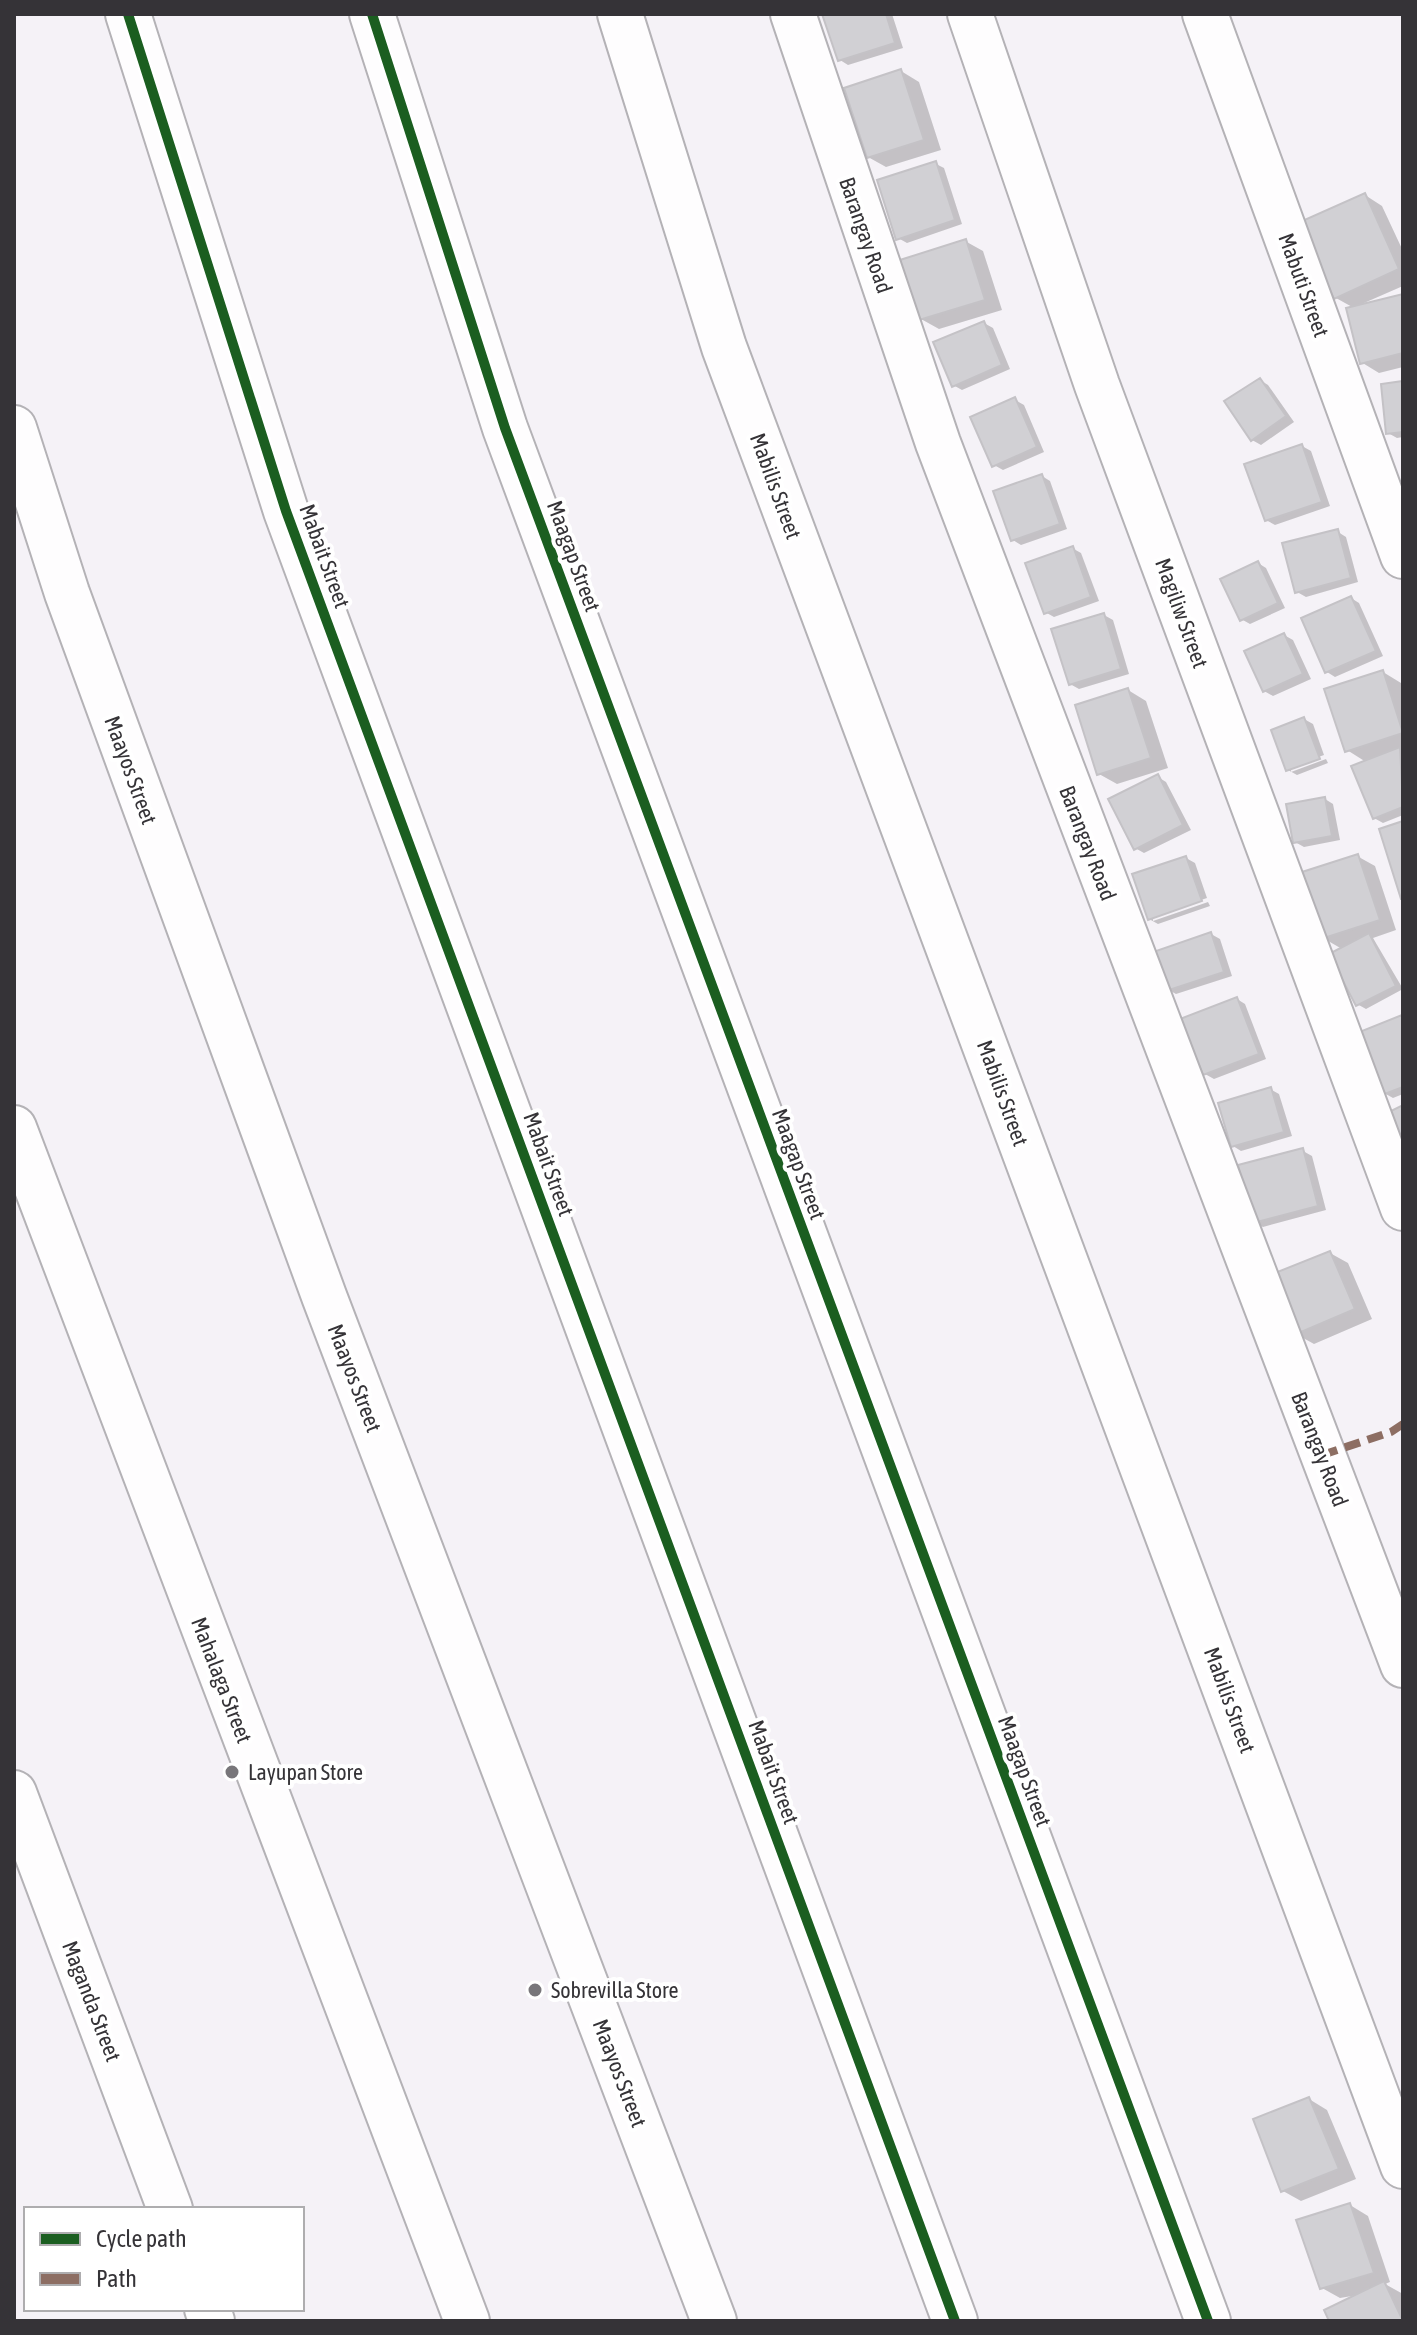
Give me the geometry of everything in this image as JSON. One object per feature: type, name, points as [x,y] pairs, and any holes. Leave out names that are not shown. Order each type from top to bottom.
[{"type":"street","name":"Mabait Street","points":[[128,14],[286,511],[955,2321]]},
{"type":"street","name":"Maagap Street","points":[[372,14],[505,428],[1208,2321]]},
{"type":"street","name":"Mabilis Street","points":[[620,14],[724,347],[1403,2166]]},
{"type":"street","name":"Barangay Road","points":[[793,14],[938,443],[1403,1665]]},
{"type":"street","name":"Magiliw Street","points":[[970,14],[1103,400],[1403,1208]]},
{"type":"street","name":"Mabuti Street","points":[[1205,14],[1403,556]]},
{"type":"street","name":"Maayos Street","points":[[14,428],[67,593],[318,1281],[714,2321]]},
{"type":"street","name":"Mahalaga Street","points":[[14,1128],[467,2321]]},
{"type":"street","name":"Maganda Street","points":[[14,1793],[169,2207]]},
{"type":"building","points":[[822,14],[886,14],[895,43],[838,61]]},
{"type":"building","points":[[901,69],[924,140],[867,158],[844,88]]},
{"type":"building","points":[[936,161],[955,220],[896,240],[877,180]]},
{"type":"building","points":[[1365,193],[1399,269],[1334,299],[1300,222]]},
{"type":"building","points":[[966,239],[985,300],[919,320],[900,260]]},
{"type":"building","points":[[1403,294],[1403,353],[1360,364],[1346,308]]},
{"type":"building","points":[[984,321],[1002,365],[952,387],[933,342]]},
{"type":"building","points":[[1260,378],[1286,416],[1251,441],[1224,401]]},
{"type":"building","points":[[1403,381],[1403,432],[1386,434],[1381,384]]},
{"type":"building","points":[[1015,397],[1037,447],[992,467],[970,417]]},
{"type":"building","points":[[1302,444],[1322,502],[1265,521],[1244,464]]},
{"type":"building","points":[[1042,474],[1060,524],[1011,541],[993,491]]},
{"type":"building","points":[[1338,529],[1351,578],[1295,593],[1282,543]]},
{"type":"building","points":[[1073,546],[1091,597],[1044,614],[1025,563]]},
{"type":"building","points":[[1258,561],[1278,603],[1240,621],[1220,579]]},
{"type":"building","points":[[1351,596],[1376,651],[1325,673],[1301,618]]},
{"type":"building","points":[[1104,613],[1121,669],[1069,685],[1051,629]]},
{"type":"building","points":[[1284,633],[1303,674],[1263,692],[1244,651]]},
{"type":"building","points":[[1383,670],[1403,733],[1345,752],[1324,689]]},
{"type":"building","points":[[1128,688],[1151,758],[1097,775],[1075,705]]},
{"type":"building","points":[[1304,717],[1320,759],[1286,771],[1271,730]]},
{"type":"building","points":[[1400,747],[1403,807],[1373,819],[1351,766]]},
{"type":"building","points":[[1158,774],[1183,825],[1134,850],[1108,799]]},
{"type":"building","points":[[1325,797],[1332,836],[1293,843],[1286,804]]},
{"type":"building","points":[[1403,821],[1403,899],[1401,899],[1379,829]]},
{"type":"building","points":[[1358,854],[1380,920],[1321,939],[1299,873]]},
{"type":"building","points":[[1186,856],[1202,901],[1148,920],[1132,874]]},
{"type":"building","points":[[1211,932],[1224,972],[1166,991],[1153,952]]},
{"type":"building","points":[[1369,933],[1396,986],[1356,1006],[1329,954]]},
{"type":"building","points":[[1237,997],[1259,1054],[1203,1075],[1180,1019]]},
{"type":"building","points":[[1402,1015],[1403,1087],[1382,1095],[1357,1033]]},
{"type":"building","points":[[1271,1087],[1284,1132],[1231,1147],[1218,1103]]},
{"type":"building","points":[[1403,1105],[1403,1141],[1389,1112]]},
{"type":"building","points":[[1303,1148],[1318,1206],[1253,1223],[1238,1165]]},
{"type":"building","points":[[1330,1251],[1355,1309],[1294,1335],[1270,1275]]},
{"type":"building","points":[[1309,2097],[1339,2169],[1281,2192],[1253,2119]]},
{"type":"building","points":[[1350,2203],[1374,2273],[1320,2289],[1296,2220]]},
{"type":"building","points":[[1384,2281],[1403,2321],[1329,2321],[1324,2310]]},
{"type":"marked path","points":[[1322,1455],[1391,1432],[1403,1424]]},
{"type":"cycle path","points":[[128,14],[286,511],[955,2321]]},
{"type":"cycle path","points":[[372,14],[505,428],[1208,2321]]},
{"type":"place","name":"Layupan Store","points":[[232,1772]]},
{"type":"place","name":"Sobrevilla Store","points":[[535,1990]]}]
